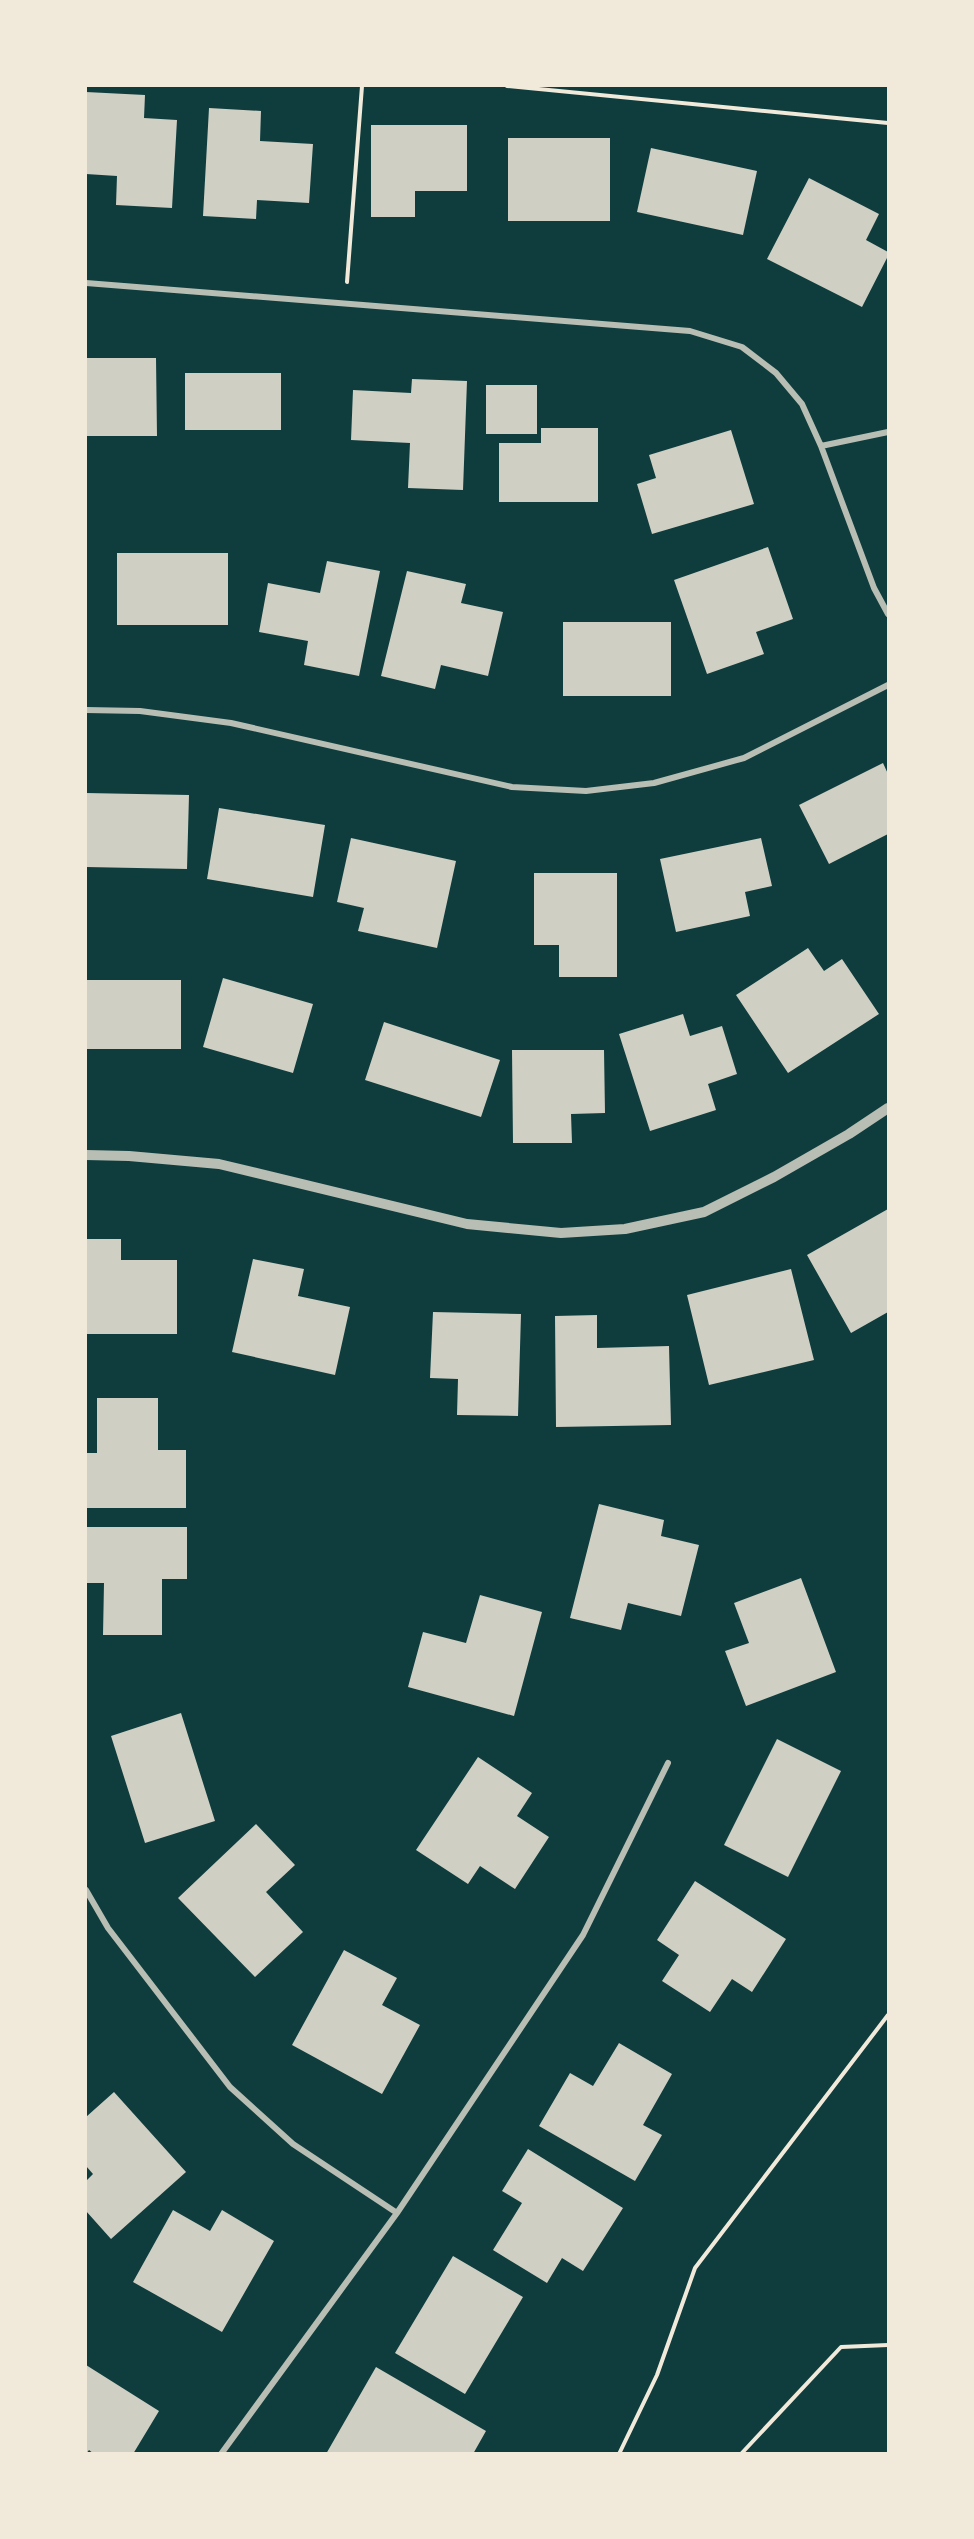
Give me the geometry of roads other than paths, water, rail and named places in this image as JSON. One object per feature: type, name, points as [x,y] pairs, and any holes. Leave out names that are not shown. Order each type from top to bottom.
[{"type":"street","points":[[86,283],[690,331],[742,347],[776,373],[802,404],[821,446],[874,588],[888,614]]},
{"type":"street","points":[[821,446],[888,432]]},
{"type":"street","points":[[86,710],[140,711],[231,723],[512,787],[586,791],[654,783],[744,758],[888,685]]},
{"type":"street","points":[[86,1155],[129,1156],[219,1164],[467,1224],[572,1233],[625,1229],[704,1212],[849,1134],[888,1108]]},
{"type":"street","points":[[221,2454],[397,2213],[583,1935],[668,1763]]},
{"type":"street","points":[[86,1890],[115,1937],[230,2087],[293,2144],[397,2213]]}]
